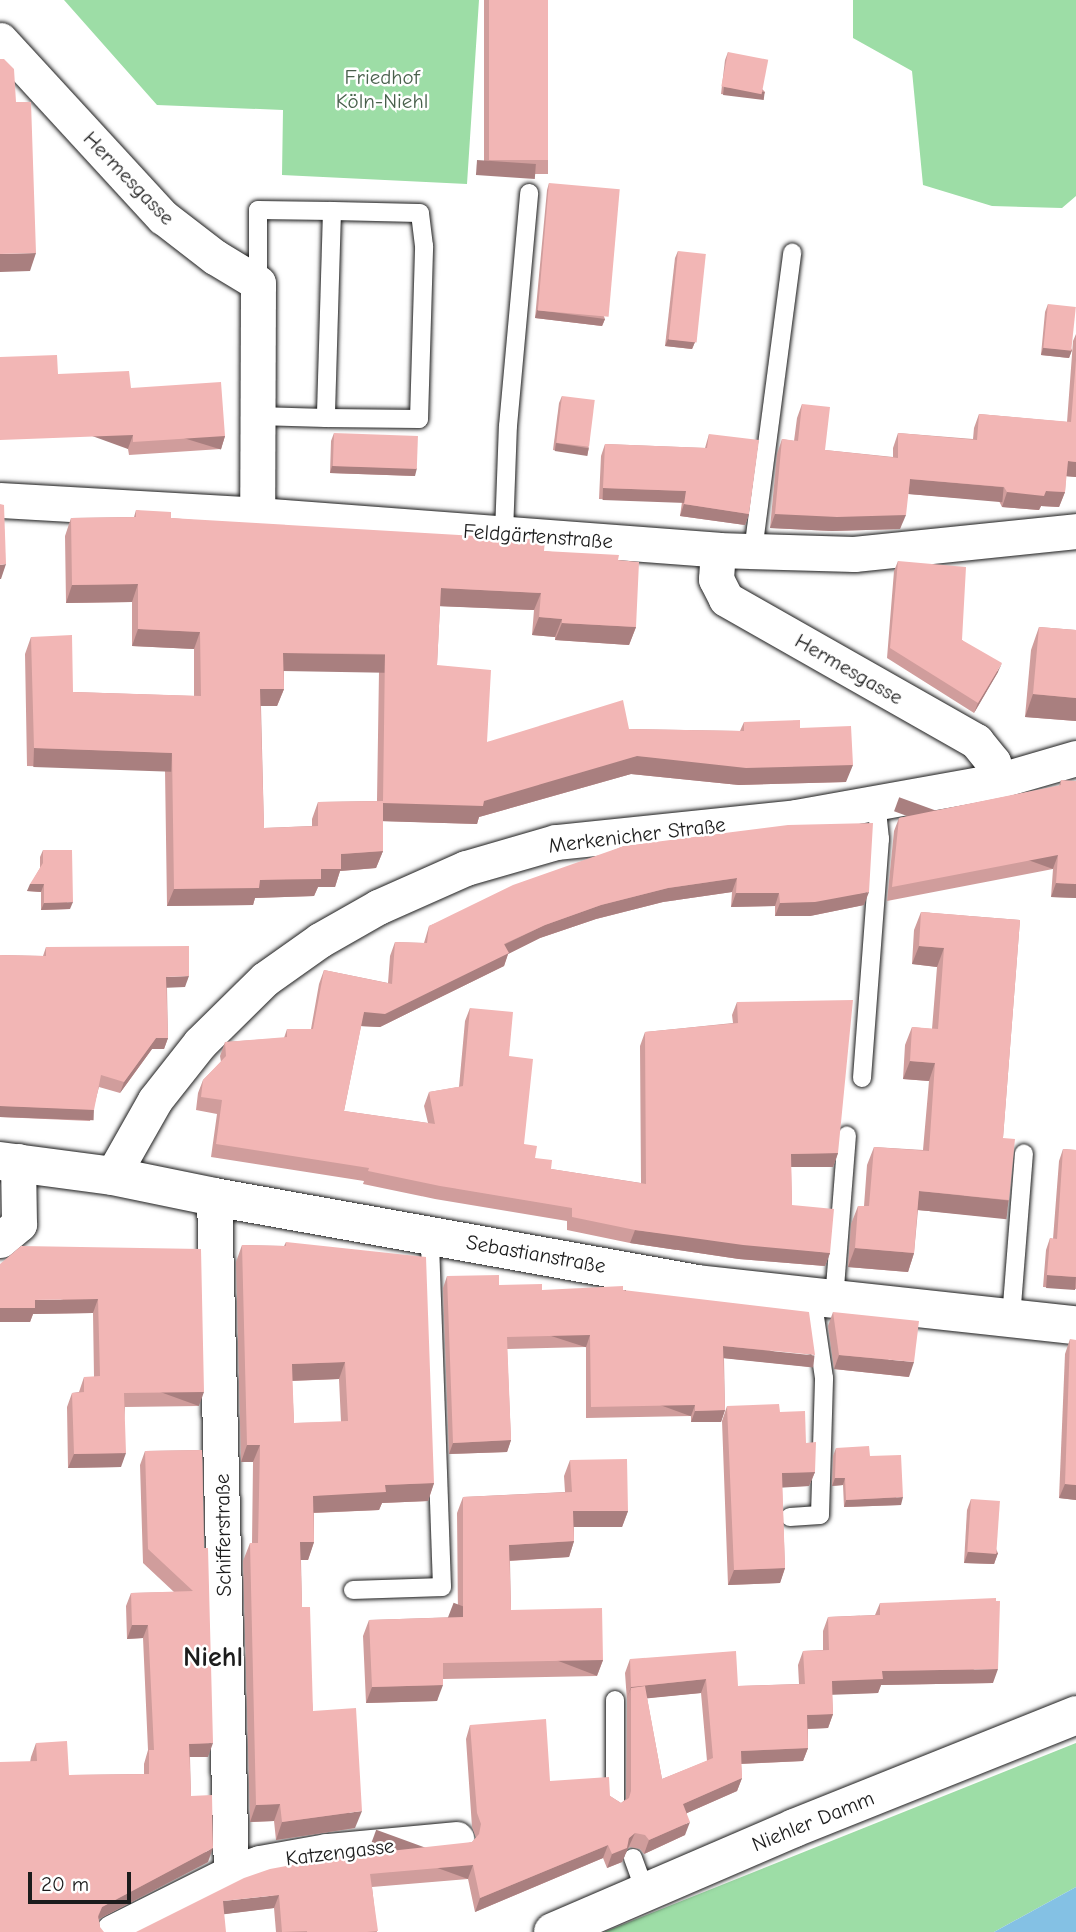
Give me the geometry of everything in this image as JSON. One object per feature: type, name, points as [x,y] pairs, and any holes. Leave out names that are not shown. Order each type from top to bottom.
[{"type":"street","name":"Hermesgasse","points":[[0,40],[163,217],[215,257],[258,283]]},
{"type":"street","points":[[257,515],[258,283]]},
{"type":"street","name":"Feldgärtenstraße","points":[[0,500],[257,515],[718,550],[854,554],[1076,531]]},
{"type":"street","name":"Hermesgasse","points":[[718,550],[716,579],[726,598],[976,741],[993,762],[997,782]]},
{"type":"street","name":"Merkenicher Straße","points":[[112,1176],[155,1100],[200,1043],[265,979],[320,940],[379,906],[466,868],[556,842],[796,817],[997,782],[1076,758]]},
{"type":"street","points":[[0,1240],[19,1224],[9,1161]]},
{"type":"street","name":"Sebastianstraße","points":[[9,1161],[112,1176],[214,1198],[696,1284],[1076,1325]]},
{"type":"street","name":"Schifferstraße","points":[[214,1198],[231,1873]]},
{"type":"street","name":"Niehler Damm","points":[[553,1932],[639,1875],[1076,1715]]},
{"type":"street","name":"Katzengasse","points":[[113,1932],[231,1873],[260,1863],[327,1851],[456,1839]]},
{"type":"lane","points":[[504,533],[508,426],[529,193]]},
{"type":"lane","points":[[257,416],[419,419],[424,246],[420,213],[258,210],[258,283]]},
{"type":"lane","points":[[326,418],[332,211]]},
{"type":"lane","points":[[753,551],[792,253]]},
{"type":"lane","points":[[862,1078],[880,839],[876,803]]},
{"type":"lane","points":[[790,1517],[820,1515],[824,1378],[823,1298],[847,1136]]},
{"type":"lane","points":[[1011,1318],[1024,1154]]},
{"type":"lane","points":[[353,1590],[442,1587],[430,1235]]},
{"type":"lane","points":[[615,1700],[615,1805]]},
{"type":"green space","name":"Friedhof Köln-Niehl","points":[[64,0],[479,0],[467,184],[282,175],[283,110],[157,105]]},
{"type":"green space","points":[[853,0],[1076,0],[1076,196],[1062,208],[992,206],[923,185],[912,71],[853,38]]},
{"type":"green space","points":[[1076,1743],[1076,1887],[994,1932],[604,1932]]},
{"type":"water","points":[[1076,1887],[1076,1932],[994,1932]]},
{"type":"building","points":[[489,0],[548,0],[548,160],[489,160]]},
{"type":"building","points":[[728,52],[768,60],[762,94],[721,86]]},
{"type":"building","points":[[0,59],[4,59],[14,69],[16,102],[31,102],[36,253],[0,254]]},
{"type":"building","points":[[549,183],[620,189],[609,317],[538,311]]},
{"type":"building","points":[[678,251],[706,254],[697,342],[669,340]]},
{"type":"building","points":[[1048,304],[1076,307],[1071,351],[1043,348]]},
{"type":"building","points":[[57,355],[58,374],[129,371],[131,388],[221,382],[225,436],[133,442],[133,435],[0,440],[0,357]]},
{"type":"building","points":[[1076,360],[1076,462],[1068,461],[1065,492],[1046,491],[1044,496],[1007,492],[1004,487],[910,479],[906,515],[837,517],[775,514],[782,439],[798,441],[802,404],[830,407],[825,450],[898,458],[898,433],[977,440],[979,414],[1071,422]]},
{"type":"building","points":[[562,396],[595,400],[589,447],[556,443]]},
{"type":"building","points":[[334,433],[418,436],[417,469],[333,466]]},
{"type":"building","points":[[709,434],[759,440],[749,514],[684,504],[686,491],[603,488],[605,444],[707,448]]},
{"type":"building","points":[[0,504],[4,505],[6,564],[0,565]]},
{"type":"building","points":[[136,510],[171,512],[171,518],[545,540],[544,551],[619,555],[618,560],[639,562],[636,627],[562,623],[562,619],[539,617],[541,593],[441,588],[437,665],[491,670],[487,742],[623,700],[629,729],[744,731],[744,722],[800,720],[800,728],[851,726],[853,765],[746,768],[637,756],[484,801],[483,806],[383,803],[383,851],[341,854],[341,869],[321,869],[321,879],[260,880],[259,888],[174,889],[172,753],[34,748],[31,637],[72,635],[73,692],[201,696],[200,632],[138,629],[138,584],[72,585],[71,518],[136,517]],"holes":[[[283,653],[385,654],[383,801],[318,802],[318,826],[264,828],[260,689],[284,689]]]},
{"type":"building","points":[[898,561],[966,567],[962,640],[1002,663],[978,703],[890,648]]},
{"type":"building","points":[[1039,627],[1076,630],[1076,698],[1033,694]]},
{"type":"building","points":[[1061,780],[1076,781],[1076,884],[1056,883],[1058,855],[892,887],[899,818],[1061,785]]},
{"type":"building","points":[[873,823],[869,892],[815,902],[780,903],[779,893],[736,893],[737,878],[668,888],[601,905],[545,925],[504,944],[509,953],[385,1014],[364,1012],[344,1111],[435,1124],[429,1092],[463,1086],[470,1008],[513,1012],[509,1056],[533,1059],[524,1144],[537,1146],[535,1158],[552,1160],[551,1169],[646,1184],[645,1032],[738,1023],[737,1002],[853,1000],[838,1153],[791,1154],[792,1205],[834,1209],[830,1253],[743,1245],[635,1230],[572,1217],[572,1208],[440,1186],[368,1171],[369,1168],[216,1144],[222,1100],[201,1097],[203,1080],[226,1056],[225,1042],[287,1037],[287,1029],[313,1029],[324,970],[392,984],[395,942],[427,943],[429,926],[513,885],[624,846],[788,825]]},
{"type":"building","points":[[43,850],[72,850],[73,902],[44,903],[44,884],[30,884],[43,863]]},
{"type":"building","points":[[921,912],[1020,920],[1003,1138],[1015,1139],[1009,1200],[919,1191],[914,1253],[855,1248],[858,1206],[869,1206],[874,1147],[929,1151],[935,1063],[910,1061],[912,1027],[938,1029],[944,948],[919,946]]},
{"type":"building","points":[[189,946],[189,976],[166,977],[168,1038],[156,1038],[124,1082],[101,1075],[94,1110],[0,1106],[0,955],[46,956],[46,947]]},
{"type":"building","points":[[1063,1149],[1076,1150],[1076,1277],[1047,1275],[1050,1238],[1057,1239]]},
{"type":"building","points":[[286,1242],[426,1257],[434,1483],[385,1485],[386,1492],[313,1496],[314,1542],[300,1542],[302,1607],[310,1607],[313,1711],[356,1708],[362,1811],[282,1822],[280,1804],[256,1805],[250,1543],[258,1543],[260,1445],[247,1445],[242,1245],[286,1246]],"holes":[[[345,1362],[348,1421],[294,1423],[292,1364]]]},
{"type":"building","points":[[21,1246],[201,1249],[204,1392],[124,1393],[126,1453],[74,1454],[72,1393],[84,1392],[84,1377],[100,1376],[98,1299],[35,1300],[35,1308],[0,1308],[0,1264]]},
{"type":"building","points":[[499,1275],[499,1285],[542,1284],[542,1290],[623,1286],[623,1290],[809,1312],[815,1355],[723,1346],[725,1410],[695,1411],[695,1405],[591,1407],[590,1335],[507,1337],[511,1440],[453,1443],[447,1276]]},
{"type":"building","points":[[833,1312],[919,1321],[914,1362],[839,1355]]},
{"type":"building","points":[[1070,1339],[1076,1340],[1076,1485],[1065,1484]]},
{"type":"building","points":[[779,1404],[780,1412],[805,1411],[806,1443],[816,1442],[815,1472],[782,1473],[785,1568],[734,1570],[727,1406]]},
{"type":"building","points":[[869,1446],[870,1456],[901,1455],[903,1497],[846,1500],[845,1478],[835,1478],[836,1448]]},
{"type":"building","points":[[202,1450],[204,1548],[208,1548],[213,1743],[189,1744],[191,1796],[212,1795],[213,1848],[102,1907],[98,1916],[104,1932],[0,1932],[0,1762],[37,1761],[36,1743],[67,1741],[69,1775],[149,1774],[149,1750],[154,1750],[148,1625],[132,1625],[131,1593],[193,1591],[148,1549],[145,1451]]},
{"type":"building","points":[[627,1459],[628,1511],[573,1511],[574,1541],[509,1545],[511,1610],[602,1608],[603,1660],[443,1663],[443,1685],[372,1687],[369,1620],[463,1617],[463,1497],[572,1492],[570,1460]]},
{"type":"building","points":[[971,1499],[1000,1501],[996,1554],[967,1552]]},
{"type":"building","points":[[996,1598],[996,1601],[1000,1601],[998,1669],[882,1671],[883,1679],[832,1681],[833,1714],[807,1715],[808,1748],[741,1751],[742,1778],[683,1804],[690,1822],[649,1840],[645,1835],[635,1833],[629,1838],[627,1848],[612,1854],[608,1845],[480,1898],[473,1865],[370,1874],[378,1931],[282,1932],[279,1895],[223,1901],[226,1932],[136,1932],[244,1878],[270,1869],[335,1857],[472,1842],[479,1834],[481,1824],[477,1813],[470,1725],[546,1719],[550,1781],[609,1777],[610,1796],[621,1803],[629,1798],[631,1791],[631,1688],[645,1686],[662,1779],[713,1758],[706,1679],[631,1687],[630,1659],[736,1651],[738,1686],[805,1684],[803,1651],[829,1650],[828,1617],[880,1615],[880,1603]]},
{"type":"district","name":"Niehl","points":[[213,1657]]}]
